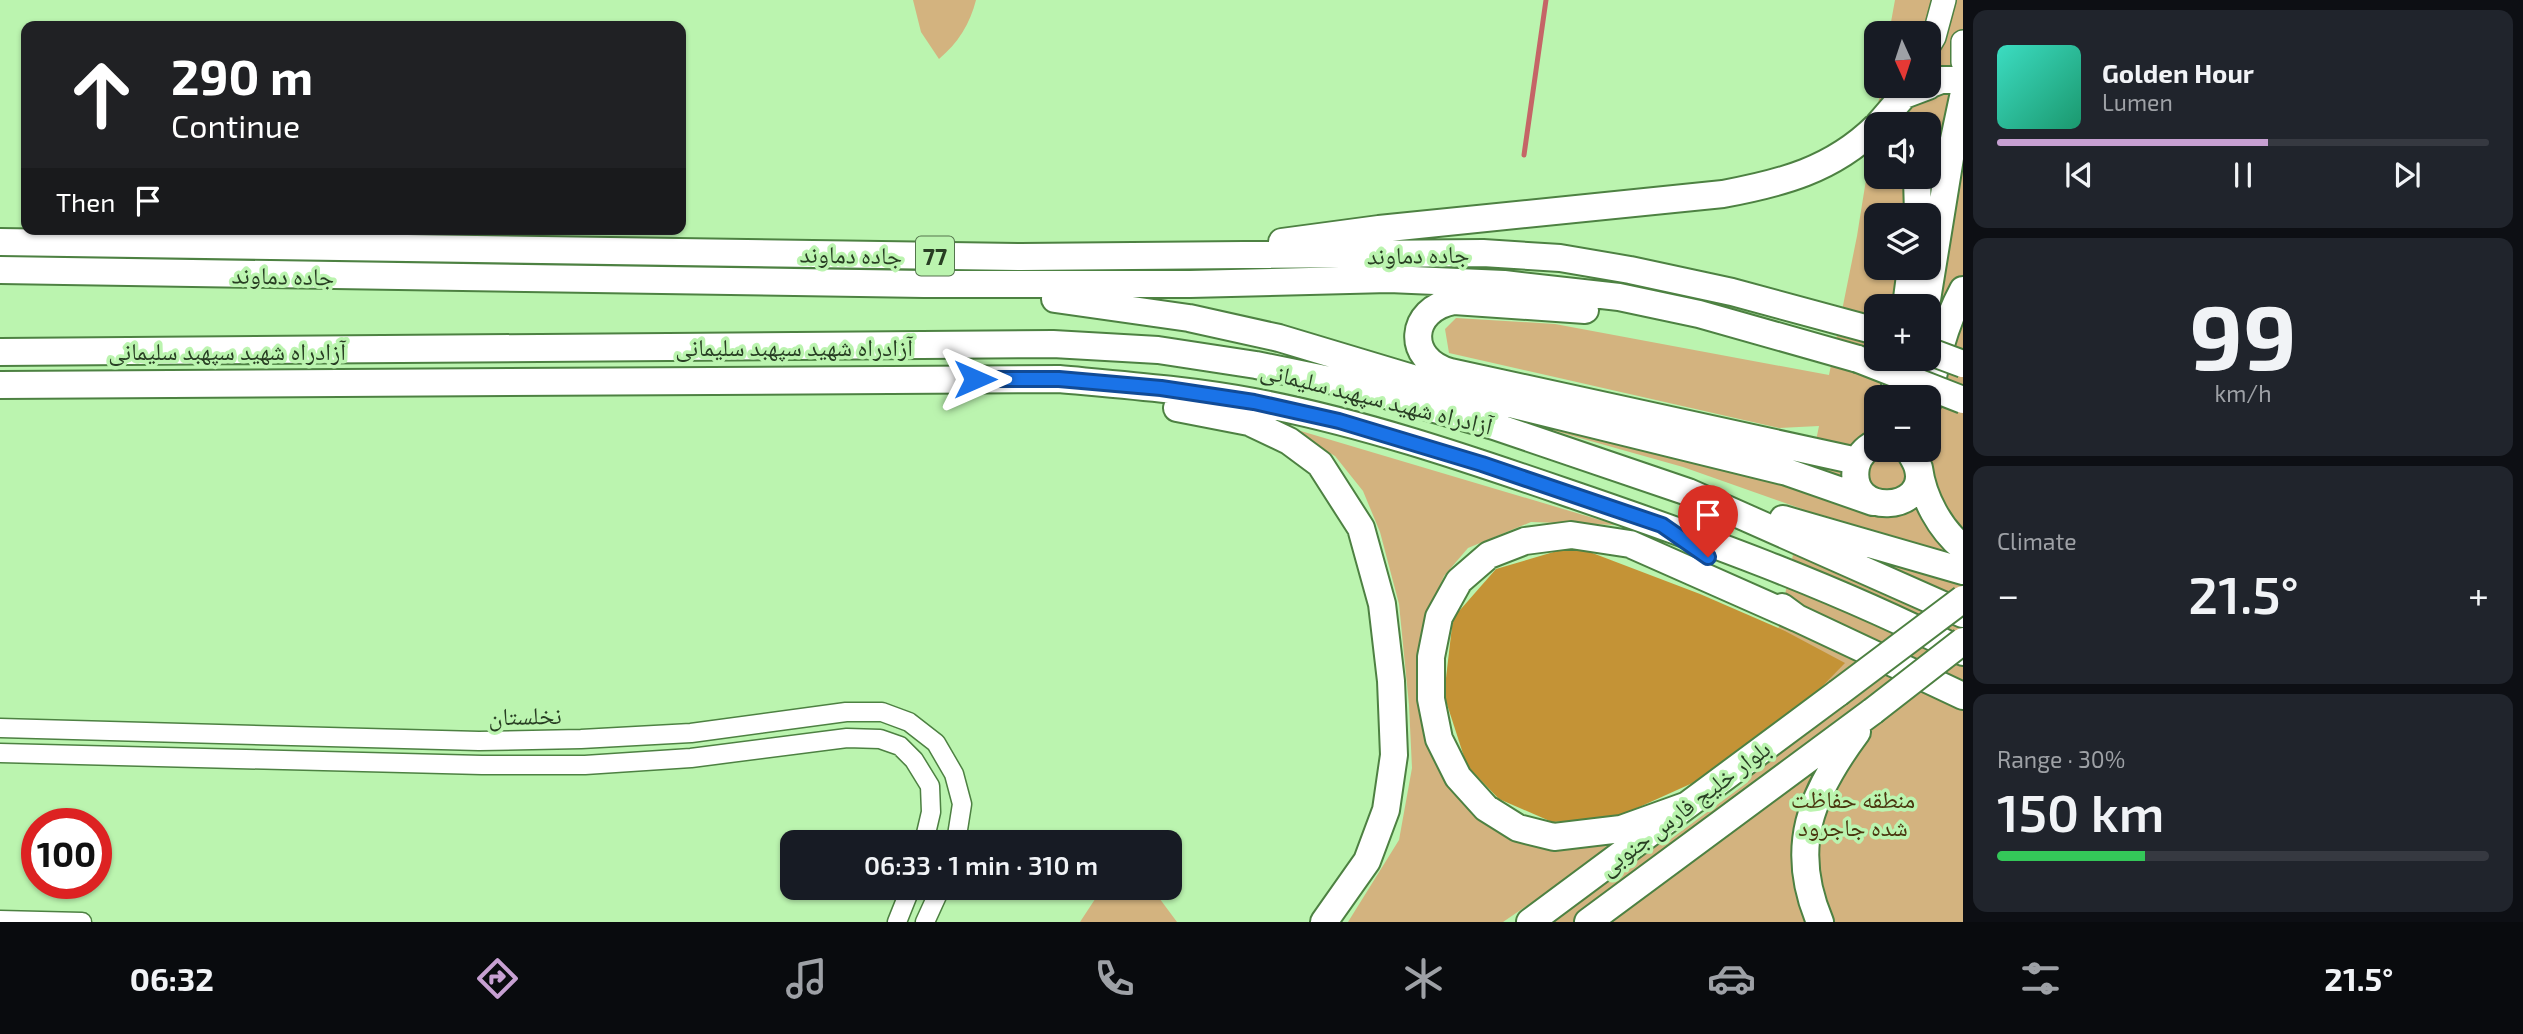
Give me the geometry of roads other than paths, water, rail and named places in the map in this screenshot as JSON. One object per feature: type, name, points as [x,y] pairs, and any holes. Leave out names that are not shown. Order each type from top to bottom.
[{"type":"highway","points":[[1941,80],[1963,80]]},
{"type":"highway","points":[[1928,294],[1950,158],[1960,130],[1963,97]]},
{"type":"highway","points":[[1892,112],[1906,98]]},
{"type":"highway","points":[[1177,256],[1379,229],[1723,194],[1768,186],[1815,169],[1855,148],[1864,139]]},
{"type":"highway","name":"جاده دماوند","points":[[0,242],[939,256],[1483,253],[1560,258],[1630,270],[1732,292],[1864,327]]},
{"type":"highway","name":"جاده دماوند","points":[[0,270],[924,284],[1190,284],[1389,279],[1504,284],[1619,297],[1699,314],[1858,359],[1963,400]]},
{"type":"highway","points":[[924,284],[1088,302],[1189,318],[1279,338],[1449,389],[1787,472],[1886,505],[1899,503],[1910,495],[1917,484],[1915,462]]},
{"type":"highway","points":[[1931,385],[1953,307],[1963,290]]},
{"type":"highway","points":[[1772,334],[1591,310],[1454,301],[1441,304],[1430,311],[1422,321],[1418,335],[1420,348],[1427,360],[1437,368],[1864,451]]},
{"type":"highway","name":"آزادراه شهید سپهبد سلیمانی","points":[[0,352],[1053,344],[1158,350],[1256,365],[1344,383],[1494,426],[1688,492],[1963,614]]},
{"type":"highway","points":[[1941,356],[1963,364]]},
{"type":"highway","points":[[1059,379],[1147,402],[1249,422],[1289,441],[1320,464],[1361,528],[1382,604],[1391,681],[1394,755],[1386,810],[1367,861],[1324,922]]},
{"type":"highway","name":"آزادراه شهید سپهبد سلیمانی","points":[[0,385],[1059,379],[1161,388],[1254,402],[1339,421],[1482,464],[1662,525],[1816,585],[1963,652]]},
{"type":"highway","points":[[1864,460],[1856,480],[1859,489],[1873,502]]},
{"type":"highway","points":[[1917,462],[1931,507],[1954,540],[1963,548]]},
{"type":"highway","points":[[1688,492],[1963,571]]},
{"type":"highway","points":[[1662,525],[1797,618]]},
{"type":"highway","points":[[1685,806],[1621,829],[1554,837],[1518,828],[1486,808],[1458,777],[1440,739],[1431,699],[1431,657],[1439,617],[1459,581],[1489,555],[1525,541],[1571,535],[1630,544],[1963,696]]},
{"type":"highway","name":"بلوار خلیج فارس جنوبی","points":[[1530,922],[1963,598]]},
{"type":"highway","points":[[1820,922],[1809,896],[1804,847],[1815,800],[1841,754],[1873,711],[1963,641]]},
{"type":"highway","name":"بلوار خلیج فارس جنوبی","points":[[1588,922],[1873,711]]},
{"type":"main road","points":[[1938,21],[1944,0]]},
{"type":"main road","points":[[1963,41],[1963,62]]},
{"type":"street","name":"نخلستان","points":[[0,728],[479,741],[691,733],[846,712],[882,712],[909,722],[936,743],[954,775],[962,804],[958,830]]},
{"type":"street","name":"نخلستان","points":[[0,753],[482,765],[585,765],[691,758],[847,738],[880,739],[900,746],[914,760],[930,786],[931,812],[927,830]]},
{"type":"street","points":[[897,922],[906,900]]},
{"type":"street","points":[[925,922],[935,900]]},
{"type":"street","points":[[0,920],[82,922]]},
{"type":"waterway","points":[[1524,155],[1546,0]]},
{"type":"park label","name":"منطقه حفاظت شده جاجرود","points":[[1853,812]]}]
